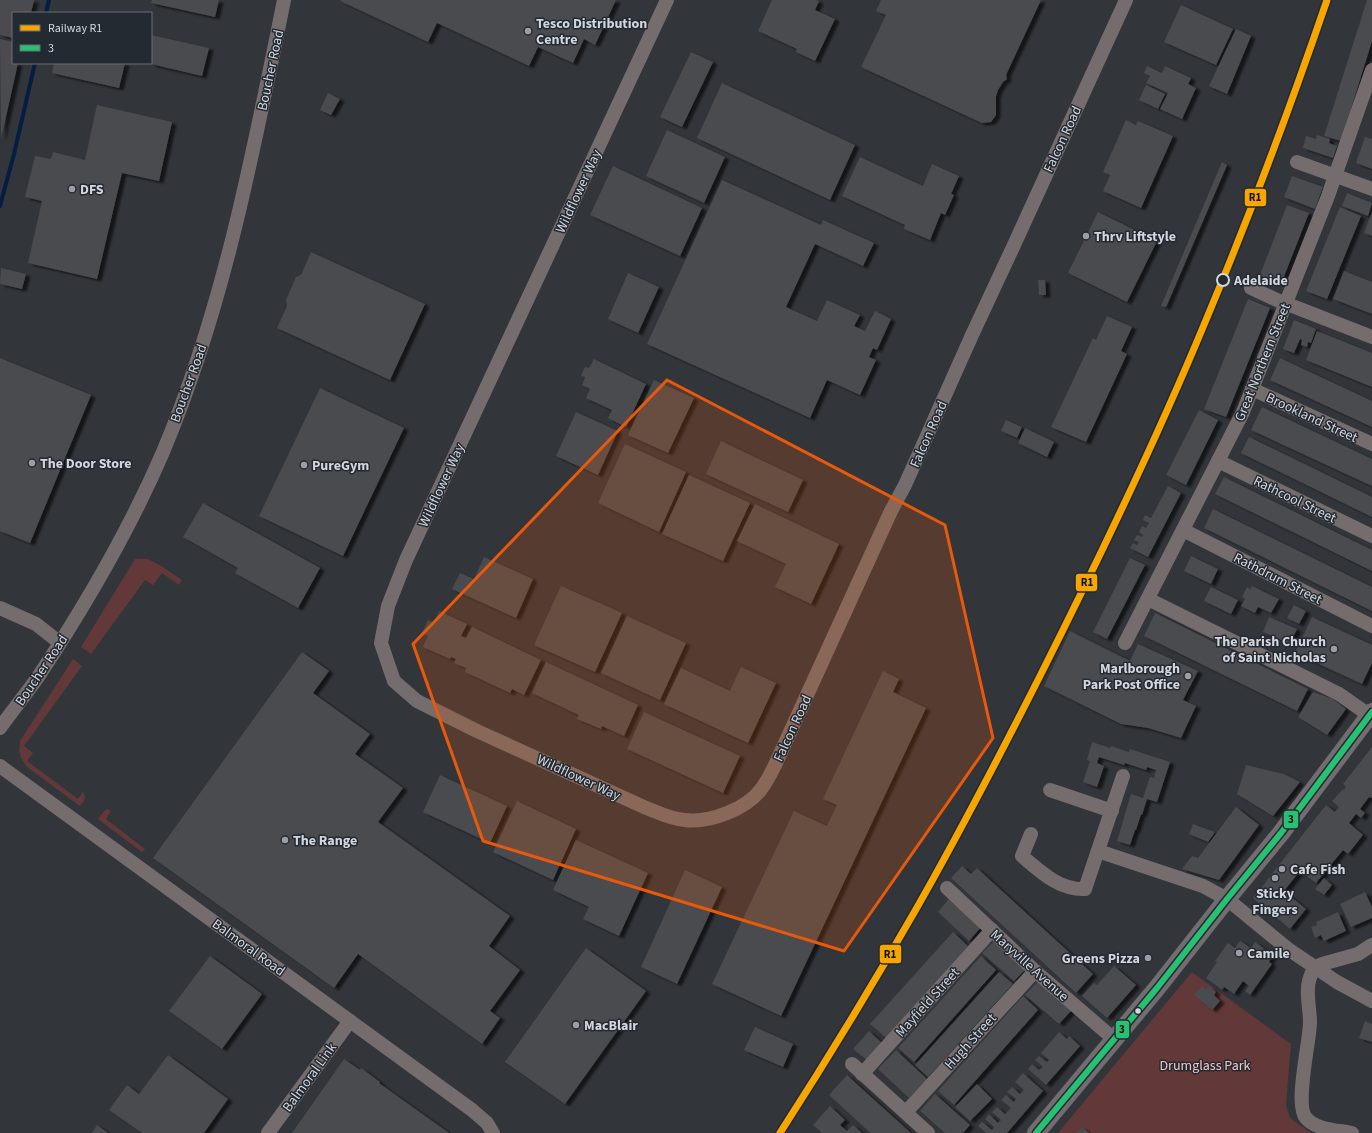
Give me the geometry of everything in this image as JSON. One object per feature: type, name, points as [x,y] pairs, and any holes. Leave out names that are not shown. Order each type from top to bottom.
[{"type":"main road","points":[[1036,1133],[1115,1040],[1227,899],[1281,834],[1371,714]]},
{"type":"street","name":"Boucher Road","points":[[0,728],[60,642],[122,538],[163,452],[208,328],[224,274],[254,148],[284,0]]},
{"type":"street","name":"Wildflower Way","points":[[667,0],[406,560],[388,606],[381,643],[394,681],[417,701],[477,731],[644,807],[668,817],[685,820]]},
{"type":"street","name":"Falcon Road","points":[[685,820],[701,820],[722,815],[741,807],[762,789],[776,763],[891,511],[905,485],[972,335],[1126,0]]},
{"type":"street","name":"Great Northern Street","points":[[1125,643],[1236,427],[1335,176],[1372,70]]},
{"type":"street","points":[[1297,162],[1372,189]]},
{"type":"street","points":[[1251,288],[1372,338]]},
{"type":"street","name":"Brookland Street","points":[[1252,389],[1372,444]]},
{"type":"street","name":"Rathcool Street","points":[[1218,461],[1372,536]]},
{"type":"street","name":"Rathdrum Street","points":[[1183,530],[1372,626]]},
{"type":"street","points":[[1148,599],[1339,694],[1371,714]]},
{"type":"street","points":[[0,608],[36,624],[60,642]]},
{"type":"street","name":"Balmoral Road","points":[[0,766],[472,1110],[487,1123],[493,1133]]},
{"type":"street","points":[[1030,834],[1022,856],[1050,880],[1074,889],[1085,889],[1123,776]]},
{"type":"street","points":[[1050,790],[1112,811]]},
{"type":"street","points":[[1098,850],[1203,886],[1227,899],[1288,949],[1314,968],[1372,1001]]},
{"type":"street","name":"Maryville Avenue","points":[[947,888],[1035,971],[1115,1040]]},
{"type":"street","name":"Mayfield Street","points":[[906,1112],[857,1069],[992,930]]},
{"type":"street","points":[[1352,1133],[1315,1126],[1305,1118],[1301,1106],[1301,1091],[1310,1022],[1308,988],[1310,976],[1314,968],[1322,964],[1358,954],[1372,945]]},
{"type":"street","name":"Hugh Street","points":[[906,1112],[1035,971]]},
{"type":"street","name":"Balmoral Link","points":[[268,1133],[350,1021]]},
{"type":"street","points":[[906,1112],[928,1133]]},
{"type":"highlighted area","points":[[667,380],[945,525],[993,738],[844,951],[483,841],[413,644]]},
{"type":"green space","points":[[135,559],[148,559],[182,580],[179,585],[162,573],[153,585],[145,580],[91,654],[81,647]]},
{"type":"green space","points":[[73,659],[82,666],[24,746],[33,753],[27,761],[78,799],[83,792],[85,798],[80,806],[27,767],[21,758],[19,750],[20,741]]},
{"type":"green space","points":[[107,809],[111,811],[106,819],[145,849],[142,852],[98,819]]},
{"type":"green space","name":"Drumglass Park","points":[[1192,972],[1291,1044],[1286,1105],[1290,1118],[1311,1133],[1058,1133]]},
{"type":"building","points":[[0,0],[34,0],[31,12],[12,12],[12,38],[0,35]]},
{"type":"building","points":[[152,0],[219,0],[215,17],[151,3]]},
{"type":"building","name":"Tesco Distribution Centre","points":[[616,0],[595,45],[584,39],[573,63],[538,47],[529,66],[437,23],[428,42],[340,1]]},
{"type":"building","points":[[772,0],[816,0],[819,1],[815,10],[835,19],[815,61],[796,52],[797,49],[758,31]]},
{"type":"building","points":[[881,0],[1041,0],[1006,75],[1007,79],[998,90],[996,96],[996,115],[991,122],[982,123],[861,67],[886,15],[876,11]]},
{"type":"building","points":[[1367,0],[1372,0],[1372,41],[1341,141],[1324,136]]},
{"type":"building","points":[[1181,5],[1233,29],[1216,65],[1164,42]]},
{"type":"building","points":[[1236,29],[1251,36],[1227,94],[1209,86]]},
{"type":"building","points":[[152,35],[209,48],[202,76],[151,64]]},
{"type":"building","points":[[0,39],[12,42],[12,64],[18,64],[1,139]]},
{"type":"building","points":[[691,52],[713,62],[682,127],[660,117]]},
{"type":"building","points":[[54,64],[125,64],[119,88],[52,73]]},
{"type":"building","points":[[1147,66],[1162,73],[1165,66],[1191,78],[1188,84],[1196,88],[1182,119],[1160,109],[1168,93],[1146,83],[1150,76],[1144,73]]},
{"type":"building","points":[[722,83],[855,145],[830,200],[697,138]]},
{"type":"building","points":[[1146,85],[1165,94],[1158,109],[1139,100]]},
{"type":"building","points":[[328,93],[340,99],[331,115],[320,110]]},
{"type":"building","name":"DFS","points":[[97,105],[172,122],[159,181],[122,173],[97,279],[28,263],[42,201],[25,197],[35,156],[51,159],[53,152],[85,160]]},
{"type":"building","points":[[1126,120],[1136,125],[1138,121],[1173,136],[1141,208],[1103,191],[1110,175],[1103,172]]},
{"type":"building","points":[[667,130],[725,157],[704,203],[646,176]]},
{"type":"building","points":[[1317,135],[1330,139],[1329,143],[1337,146],[1333,158],[1303,148],[1306,136],[1316,139]]},
{"type":"building","points":[[1365,137],[1372,139],[1372,169],[1356,163]]},
{"type":"building","points":[[860,157],[923,186],[932,164],[959,176],[951,194],[954,195],[945,215],[941,213],[930,240],[904,229],[905,225],[842,196]]},
{"type":"building","points":[[1222,162],[1227,165],[1166,307],[1161,306]]},
{"type":"building","points":[[613,166],[702,208],[680,256],[590,215]]},
{"type":"building","points":[[1292,176],[1323,187],[1315,209],[1284,197]]},
{"type":"building","points":[[722,180],[821,225],[823,220],[874,243],[863,266],[815,244],[786,307],[817,321],[827,300],[860,315],[854,326],[865,331],[875,311],[891,319],[877,350],[873,348],[869,357],[876,360],[860,395],[827,380],[810,418],[647,344]]},
{"type":"building","points":[[1347,193],[1372,203],[1368,216],[1342,206]]},
{"type":"building","points":[[1287,205],[1309,213],[1281,284],[1260,275]]},
{"type":"building","points":[[1340,207],[1361,216],[1327,299],[1306,291]]},
{"type":"building","points":[[1098,212],[1157,241],[1127,302],[1068,273]]},
{"type":"building","points":[[1372,212],[1372,236],[1364,233]]},
{"type":"building","points":[[311,252],[425,304],[390,380],[277,328],[287,306],[286,300],[296,277],[301,275]]},
{"type":"building","points":[[1,268],[26,274],[22,289],[0,284]]},
{"type":"building","points":[[1344,271],[1372,282],[1372,314],[1333,299]]},
{"type":"building","points":[[628,273],[659,287],[638,333],[608,319]]},
{"type":"building","points":[[1038,280],[1045,280],[1046,295],[1039,295]]},
{"type":"building","points":[[1248,299],[1270,308],[1226,417],[1204,409]]},
{"type":"building","points":[[1107,316],[1132,327],[1121,351],[1127,354],[1086,442],[1051,427],[1093,338],[1096,340]]},
{"type":"building","points":[[1294,320],[1316,329],[1311,343],[1308,342],[1307,347],[1301,345],[1302,340],[1300,339],[1294,353],[1283,349]]},
{"type":"building","points":[[1317,331],[1372,353],[1372,387],[1306,360]]},
{"type":"building","name":"The Door Store","points":[[0,358],[91,395],[30,543],[0,531]]},
{"type":"building","points":[[1280,358],[1372,401],[1372,427],[1270,380]]},
{"type":"building","points":[[594,359],[646,384],[626,427],[608,418],[612,410],[586,398],[590,389],[582,385],[585,377],[581,376],[585,367],[589,368]]},
{"type":"building","points":[[654,380],[694,398],[668,453],[628,435]]},
{"type":"building","points":[[320,388],[404,428],[343,556],[259,516]]},
{"type":"building","points":[[1262,407],[1372,459],[1372,486],[1251,430]]},
{"type":"building","points":[[1199,410],[1218,420],[1186,485],[1166,475]]},
{"type":"building","points":[[576,412],[618,431],[598,475],[556,456]]},
{"type":"building","points":[[1006,420],[1022,427],[1017,438],[1001,431]]},
{"type":"building","points":[[1025,428],[1054,442],[1047,457],[1018,443]]},
{"type":"building","points":[[1249,437],[1372,497],[1372,517],[1241,453]]},
{"type":"building","points":[[721,441],[803,480],[788,512],[706,474]]},
{"type":"building","points":[[625,444],[686,472],[659,532],[598,503]]},
{"type":"building","points":[[689,475],[750,503],[723,561],[662,534]]},
{"type":"building","points":[[1224,477],[1372,550],[1372,571],[1215,494]]},
{"type":"building","points":[[1168,486],[1181,493],[1148,557],[1130,548],[1133,543],[1137,545],[1139,542],[1134,540],[1137,535],[1142,537],[1143,535],[1139,532],[1142,526],[1146,528],[1149,523],[1143,520],[1145,515],[1151,518]]},
{"type":"building","points":[[203,503],[320,568],[298,608],[235,573],[238,568],[183,537]]},
{"type":"building","points":[[755,504],[839,544],[811,604],[775,587],[786,564],[737,541]]},
{"type":"building","points":[[1213,509],[1372,587],[1372,611],[1204,528]]},
{"type":"building","points":[[1191,556],[1218,569],[1211,584],[1184,571]]},
{"type":"building","points":[[484,557],[533,579],[516,618],[452,589],[460,573],[474,579]]},
{"type":"building","points":[[1130,558],[1145,565],[1107,639],[1093,632]]},
{"type":"building","points":[[561,586],[622,613],[595,672],[534,645]]},
{"type":"building","points":[[1252,586],[1279,599],[1271,613],[1258,607],[1255,613],[1241,606],[1245,599],[1242,597],[1247,587],[1250,589]]},
{"type":"building","points":[[1211,587],[1238,600],[1231,614],[1204,601]]},
{"type":"building","points":[[1294,605],[1306,611],[1299,624],[1287,618]]},
{"type":"building","points":[[439,611],[467,624],[461,636],[466,638],[472,627],[541,660],[524,695],[512,689],[510,693],[465,672],[466,668],[454,663],[456,659],[451,657],[450,659],[423,647],[428,636],[422,633],[428,620],[434,623]]},
{"type":"building","points":[[1155,613],[1308,689],[1297,711],[1144,636]]},
{"type":"building","points":[[627,616],[686,643],[660,700],[601,673]]},
{"type":"building","points":[[1269,617],[1297,629],[1290,644],[1263,632]]},
{"type":"building","name":"The Parish Church of Saint Nicholas","points":[[1312,617],[1372,645],[1372,663],[1362,684],[1295,653]]},
{"type":"building","points":[[1070,631],[1130,661],[1138,644],[1198,671],[1183,700],[1196,706],[1181,738],[1148,728],[1121,724],[1044,686]]},
{"type":"building","name":"The Range","points":[[302,652],[329,671],[313,693],[370,734],[355,754],[403,788],[378,822],[510,916],[489,946],[520,970],[490,1011],[500,1018],[482,1044],[358,954],[334,988],[153,858]]},
{"type":"building","points":[[546,662],[638,705],[624,736],[602,726],[601,729],[577,719],[579,715],[532,693]]},
{"type":"building","points":[[741,667],[776,683],[748,743],[664,704],[681,668],[730,691]]},
{"type":"building","points":[[883,671],[899,679],[893,692],[926,708],[781,1016],[712,984],[794,811],[827,826],[837,805],[823,799]]},
{"type":"building","points":[[1313,692],[1333,699],[1346,709],[1327,735],[1298,717]]},
{"type":"building","points":[[644,712],[740,756],[723,793],[627,749]]},
{"type":"building","points":[[1092,742],[1129,752],[1130,749],[1170,762],[1157,802],[1147,799],[1130,845],[1117,841],[1131,794],[1143,798],[1150,777],[1154,778],[1156,770],[1147,767],[1146,770],[1125,763],[1124,765],[1099,757],[1097,763],[1104,766],[1097,787],[1083,782],[1090,761],[1087,760]]},
{"type":"building","points":[[1372,747],[1372,798],[1369,797],[1360,809],[1365,813],[1361,818],[1356,814],[1349,823],[1363,835],[1348,854],[1343,850],[1316,883],[1300,871],[1284,891],[1306,909],[1290,929],[1253,898],[1326,805],[1335,812],[1339,807],[1332,801],[1343,789],[1344,790],[1346,787],[1343,784]]},
{"type":"building","points":[[1246,765],[1284,774],[1300,782],[1273,816],[1237,794]]},
{"type":"building","points":[[440,775],[507,806],[490,843],[423,812]]},
{"type":"building","points":[[517,801],[576,829],[553,880],[493,852]]},
{"type":"building","points":[[1236,807],[1259,825],[1219,880],[1182,869],[1192,856],[1198,858]]},
{"type":"building","points":[[1193,824],[1215,832],[1208,842],[1189,834]]},
{"type":"building","points":[[576,840],[648,873],[619,936],[583,919],[589,907],[553,890]]},
{"type":"building","points":[[962,866],[971,874],[977,868],[1093,974],[1076,993],[951,878]]},
{"type":"building","points":[[685,870],[722,887],[677,984],[641,967]]},
{"type":"building","points":[[1324,878],[1332,885],[1324,895],[1315,889]]},
{"type":"building","points":[[1365,892],[1372,907],[1372,918],[1351,927],[1340,904]]},
{"type":"building","points":[[949,899],[981,927],[969,941],[938,912]]},
{"type":"building","points":[[1338,912],[1346,931],[1324,941],[1321,935],[1315,938],[1311,927],[1317,925],[1316,922]]},
{"type":"building","points":[[953,932],[968,946],[886,1038],[870,1024]]},
{"type":"building","points":[[994,941],[1026,969],[1014,981],[982,953]]},
{"type":"building","points":[[1240,941],[1251,948],[1255,942],[1273,955],[1269,962],[1272,964],[1250,995],[1245,991],[1249,986],[1243,981],[1234,994],[1224,987],[1222,990],[1206,978],[1217,962],[1215,961],[1228,943],[1235,948]]},
{"type":"building","name":"MacBlair","points":[[586,948],[646,991],[565,1104],[505,1062]]},
{"type":"building","points":[[210,956],[262,994],[222,1049],[169,1011]]},
{"type":"building","points":[[981,956],[996,970],[914,1062],[898,1048]]},
{"type":"building","points":[[1114,966],[1136,985],[1107,1018],[1082,996],[1094,983],[1097,985]]},
{"type":"building","points":[[999,972],[1013,984],[928,1077],[915,1065]]},
{"type":"building","points":[[1038,981],[1071,1011],[1059,1024],[1025,995]]},
{"type":"building","points":[[1202,986],[1206,989],[1209,986],[1216,992],[1214,995],[1220,1001],[1212,1010],[1194,995]]},
{"type":"building","points":[[1023,996],[1038,1010],[954,1105],[938,1091]]},
{"type":"building","points":[[1365,1021],[1372,1024],[1372,1042],[1359,1038]]},
{"type":"building","points":[[755,1027],[793,1044],[783,1067],[744,1050]]},
{"type":"building","points":[[869,1031],[883,1044],[868,1061],[853,1049]]},
{"type":"building","points":[[1059,1032],[1067,1039],[1069,1036],[1080,1046],[1046,1085],[1028,1069],[1032,1064],[1039,1070],[1043,1067],[1035,1060],[1039,1056],[1047,1062],[1049,1060],[1041,1053]]},
{"type":"building","points":[[896,1050],[927,1079],[909,1098],[878,1069]]},
{"type":"building","points":[[168,1055],[228,1099],[204,1133],[142,1133],[109,1110],[127,1085],[139,1094]]},
{"type":"building","points":[[344,1059],[360,1070],[361,1068],[380,1082],[379,1083],[449,1133],[292,1133]]},
{"type":"building","points":[[1023,1073],[1043,1091],[1007,1133],[986,1133],[978,1126],[982,1122],[992,1130],[994,1127],[985,1119],[989,1114],[998,1123],[1001,1120],[992,1112],[997,1107],[1005,1114],[1011,1108],[1001,1100],[1006,1095],[1014,1102],[1016,1099],[1007,1092],[1012,1087],[1020,1094],[1024,1090],[1015,1082]]},
{"type":"building","points":[[847,1075],[911,1133],[871,1133],[865,1128],[829,1095]]},
{"type":"building","points":[[977,1084],[992,1099],[970,1121],[955,1107]]},
{"type":"building","points":[[935,1094],[970,1125],[963,1133],[945,1133],[920,1111]]},
{"type":"building","points":[[830,1106],[845,1120],[840,1125],[847,1131],[853,1125],[862,1133],[822,1133],[813,1125]]},
{"type":"building","points":[[97,1125],[108,1133],[92,1133]]},
{"type":"building","points":[[1082,1127],[1089,1133],[1077,1133]]},
{"type":"waterway","points":[[46,12],[49,0]]},
{"type":"waterway","points":[[0,206],[14,154],[35,64]]},
{"type":"rail line","name":"R1","points":[[780,1133],[866,995],[915,911],[1025,706],[1105,544],[1147,455],[1222,281],[1299,81],[1327,0]]},
{"type":"transit line","name":"3","points":[[1036,1133],[1157,988],[1281,833],[1372,712]]},
{"type":"place","name":"Tesco Distribution Centre","points":[[528,31]]},
{"type":"place","name":"DFS","points":[[72,189]]},
{"type":"place","name":"Thrv Liftstyle","points":[[1086,236]]},
{"type":"place","name":"Adelaide","points":[[1223,280]]},
{"type":"place","name":"The Door Store","points":[[32,463]]},
{"type":"place","name":"PureGym","points":[[304,465]]},
{"type":"place","name":"The Parish Church of Saint Nicholas","points":[[1334,649]]},
{"type":"place","name":"Marlborough Park Post Office","points":[[1188,676]]},
{"type":"place","name":"The Range","points":[[285,840]]},
{"type":"place","name":"Cafe Fish","points":[[1282,869]]},
{"type":"place","name":"Sticky Fingers","points":[[1275,878]]},
{"type":"place","name":"Camile","points":[[1239,953]]},
{"type":"place","name":"Greens Pizza","points":[[1148,958]]},
{"type":"place","name":"MacBlair","points":[[576,1025]]}]
